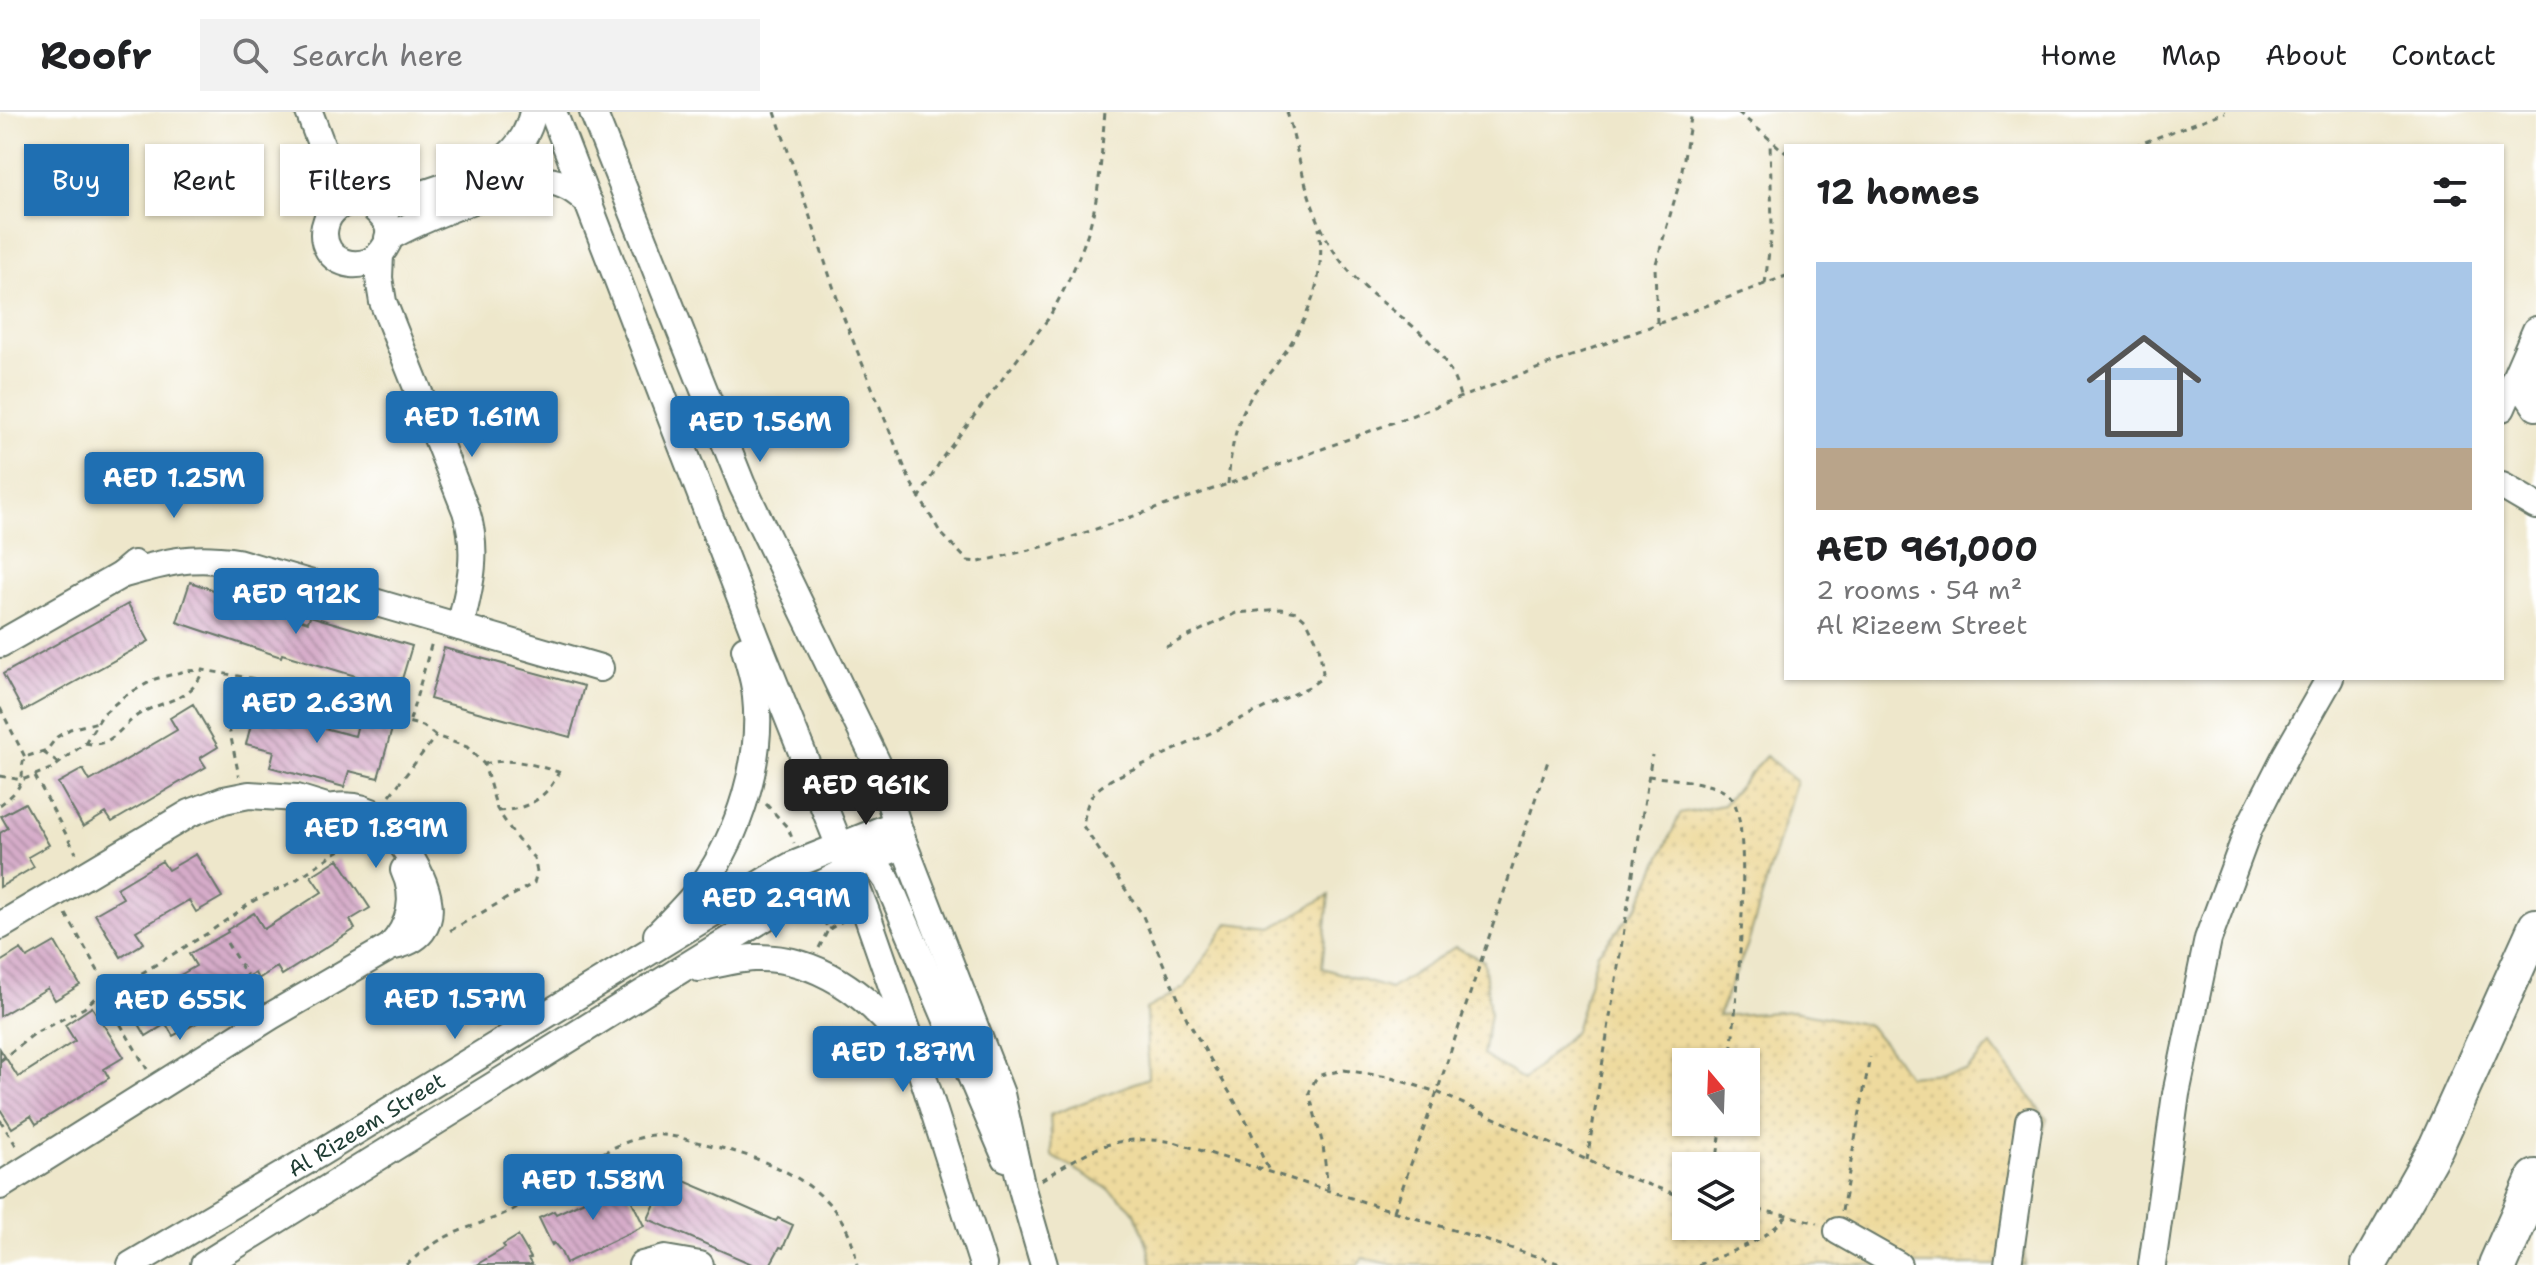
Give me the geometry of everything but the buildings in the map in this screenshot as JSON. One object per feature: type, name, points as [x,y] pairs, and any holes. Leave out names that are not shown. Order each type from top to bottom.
[{"type":"highway","points":[[2498,1265],[2536,1179]]},
{"type":"main road","points":[[2369,1265],[2436,1147],[2536,926]]},
{"type":"street","points":[[309,112],[321,144]]},
{"type":"street","points":[[420,194],[494,167],[517,148],[525,136],[533,112]]},
{"type":"street","points":[[553,112],[757,640],[854,858],[983,1265]]},
{"type":"street","points":[[593,112],[726,447],[874,757],[900,834],[1001,1094],[1022,1189],[1044,1265]]},
{"type":"street","points":[[346,263],[364,264],[411,225],[534,181],[566,185],[589,203]]},
{"type":"street","points":[[382,216],[386,220],[379,278],[383,302],[466,511],[473,539],[473,568],[449,623]]},
{"type":"street","points":[[327,218],[324,236],[331,253],[366,281],[383,302]]},
{"type":"street","points":[[2504,403],[2536,330]]},
{"type":"street","points":[[2536,372],[2528,395],[2536,407]]},
{"type":"street","points":[[2504,487],[2536,506]]},
{"type":"street","points":[[0,644],[121,575],[156,551],[183,544],[210,548],[237,562],[600,668]]},
{"type":"street","points":[[630,962],[702,885],[737,819],[751,771],[757,721],[756,696],[727,590],[726,556]]},
{"type":"street","points":[[2152,1265],[2176,1094],[2208,939],[2233,866],[2255,816],[2329,680]]},
{"type":"street","points":[[0,1186],[271,1016],[390,947],[410,941],[418,935],[428,917],[426,887],[375,823],[359,820],[334,807],[297,798],[264,784],[240,783],[207,796],[190,813]]},
{"type":"street","points":[[0,926],[190,813],[237,797],[297,798]]},
{"type":"street","name":"Al Rizeem Street","points":[[204,1265],[812,889],[854,858],[900,834]]},
{"type":"street","points":[[854,858],[887,880],[986,1115],[1022,1189]]},
{"type":"street","name":"Al Rizeem Street","points":[[131,1265],[785,870],[854,858]]},
{"type":"street","points":[[390,947],[404,929],[410,908],[405,859]]},
{"type":"street","points":[[679,972],[755,958],[809,967],[864,997],[918,1061]]},
{"type":"street","points":[[2008,1265],[2029,1121]]},
{"type":"street","points":[[1838,1231],[1898,1265]]},
{"type":"street","points":[[642,1265],[665,1259],[700,1265]]},
{"type":"path","points":[[775,112],[843,316],[919,499],[940,532],[968,561],[979,562],[1046,546],[1228,484],[1784,277]]},
{"type":"path","points":[[919,499],[933,471],[1048,319],[1062,294],[1093,213],[1105,112]]},
{"type":"path","points":[[1228,484],[1231,454],[1245,407],[1288,347],[1312,302],[1320,272],[1318,225],[1287,112]]},
{"type":"path","points":[[1657,324],[1655,267],[1680,181],[1692,112]]},
{"type":"path","points":[[1738,112],[1784,152]]},
{"type":"path","points":[[2139,144],[2225,112]]},
{"type":"path","points":[[1765,284],[1773,213],[1770,141]]},
{"type":"path","points":[[1318,225],[1356,280],[1432,341],[1450,368],[1460,397]]},
{"type":"path","points":[[435,434],[514,404]]},
{"type":"path","points":[[1166,647],[1236,613],[1281,609],[1297,612],[1307,621],[1319,646],[1323,673],[1320,679],[1112,779],[1093,791],[1083,826],[1142,914],[1187,1019],[1245,1119],[1269,1171]]},
{"type":"path","points":[[410,722],[449,623]]},
{"type":"path","points":[[85,743],[105,742],[140,714],[182,697],[196,685],[203,670]]},
{"type":"path","points":[[0,776],[22,780],[59,764],[85,743],[113,705],[144,684],[167,674],[203,670],[262,680],[288,692],[423,726],[436,736],[467,747],[484,764],[498,811],[517,839],[532,854],[537,872],[534,883],[446,933],[418,935]]},
{"type":"path","points":[[224,704],[240,783]]},
{"type":"path","points":[[0,708],[25,757]]},
{"type":"path","points":[[43,752],[70,729],[98,722]]},
{"type":"path","points":[[0,1061],[35,1033],[84,1008],[107,987],[142,973],[255,900],[293,882],[335,853],[375,823],[436,736]]},
{"type":"path","points":[[0,805],[22,780],[25,757],[33,752],[43,752],[59,764]]},
{"type":"path","points":[[1587,1160],[1652,755]]},
{"type":"path","points":[[1394,1211],[1549,758]]},
{"type":"path","points":[[484,764],[521,761],[559,773]]},
{"type":"path","points":[[498,811],[517,809],[534,802],[550,788],[561,765]]},
{"type":"path","points":[[35,776],[88,874]]},
{"type":"path","points":[[1648,776],[1722,790],[1738,808],[1742,873],[1740,971],[1732,1048]]},
{"type":"path","points":[[54,894],[107,987]]},
{"type":"path","points":[[227,943],[271,1016]]},
{"type":"path","points":[[102,992],[157,1086]]},
{"type":"path","points":[[1760,1210],[1787,1215],[1838,1231],[1870,1057]]},
{"type":"path","points":[[1328,1189],[1323,1145],[1310,1102],[1311,1086],[1320,1075],[1344,1070],[1437,1092],[1587,1160],[1672,1193]]},
{"type":"path","points":[[0,1120],[29,1167]]},
{"type":"path","points":[[406,1265],[447,1237],[518,1207],[570,1171],[625,1141],[652,1135],[733,1150],[795,1175],[821,1194],[842,1220],[856,1249],[857,1265]]},
{"type":"path","points":[[1022,1189],[1095,1148],[1114,1141],[1174,1142],[1564,1265]]},
{"type":"path","points":[[1698,1265],[1762,1237],[1787,1215]]},
{"type":"sand","points":[[1766,756],[1796,781],[1748,944],[1718,1016],[1793,1011],[1868,1025],[1908,1076],[1966,1071],[1991,1045],[2047,1119],[2021,1193],[2025,1265],[1393,1265],[1363,1258],[1358,1265],[1152,1265],[1141,1226],[1130,1207],[1103,1186],[1052,1156],[1050,1115],[1148,1078],[1146,1009],[1185,987],[1228,923],[1272,928],[1329,895],[1322,968],[1390,989],[1455,947],[1484,961],[1490,1014],[1483,1055],[1524,1080],[1575,1031],[1598,953],[1639,905],[1680,814],[1723,805]]}]
